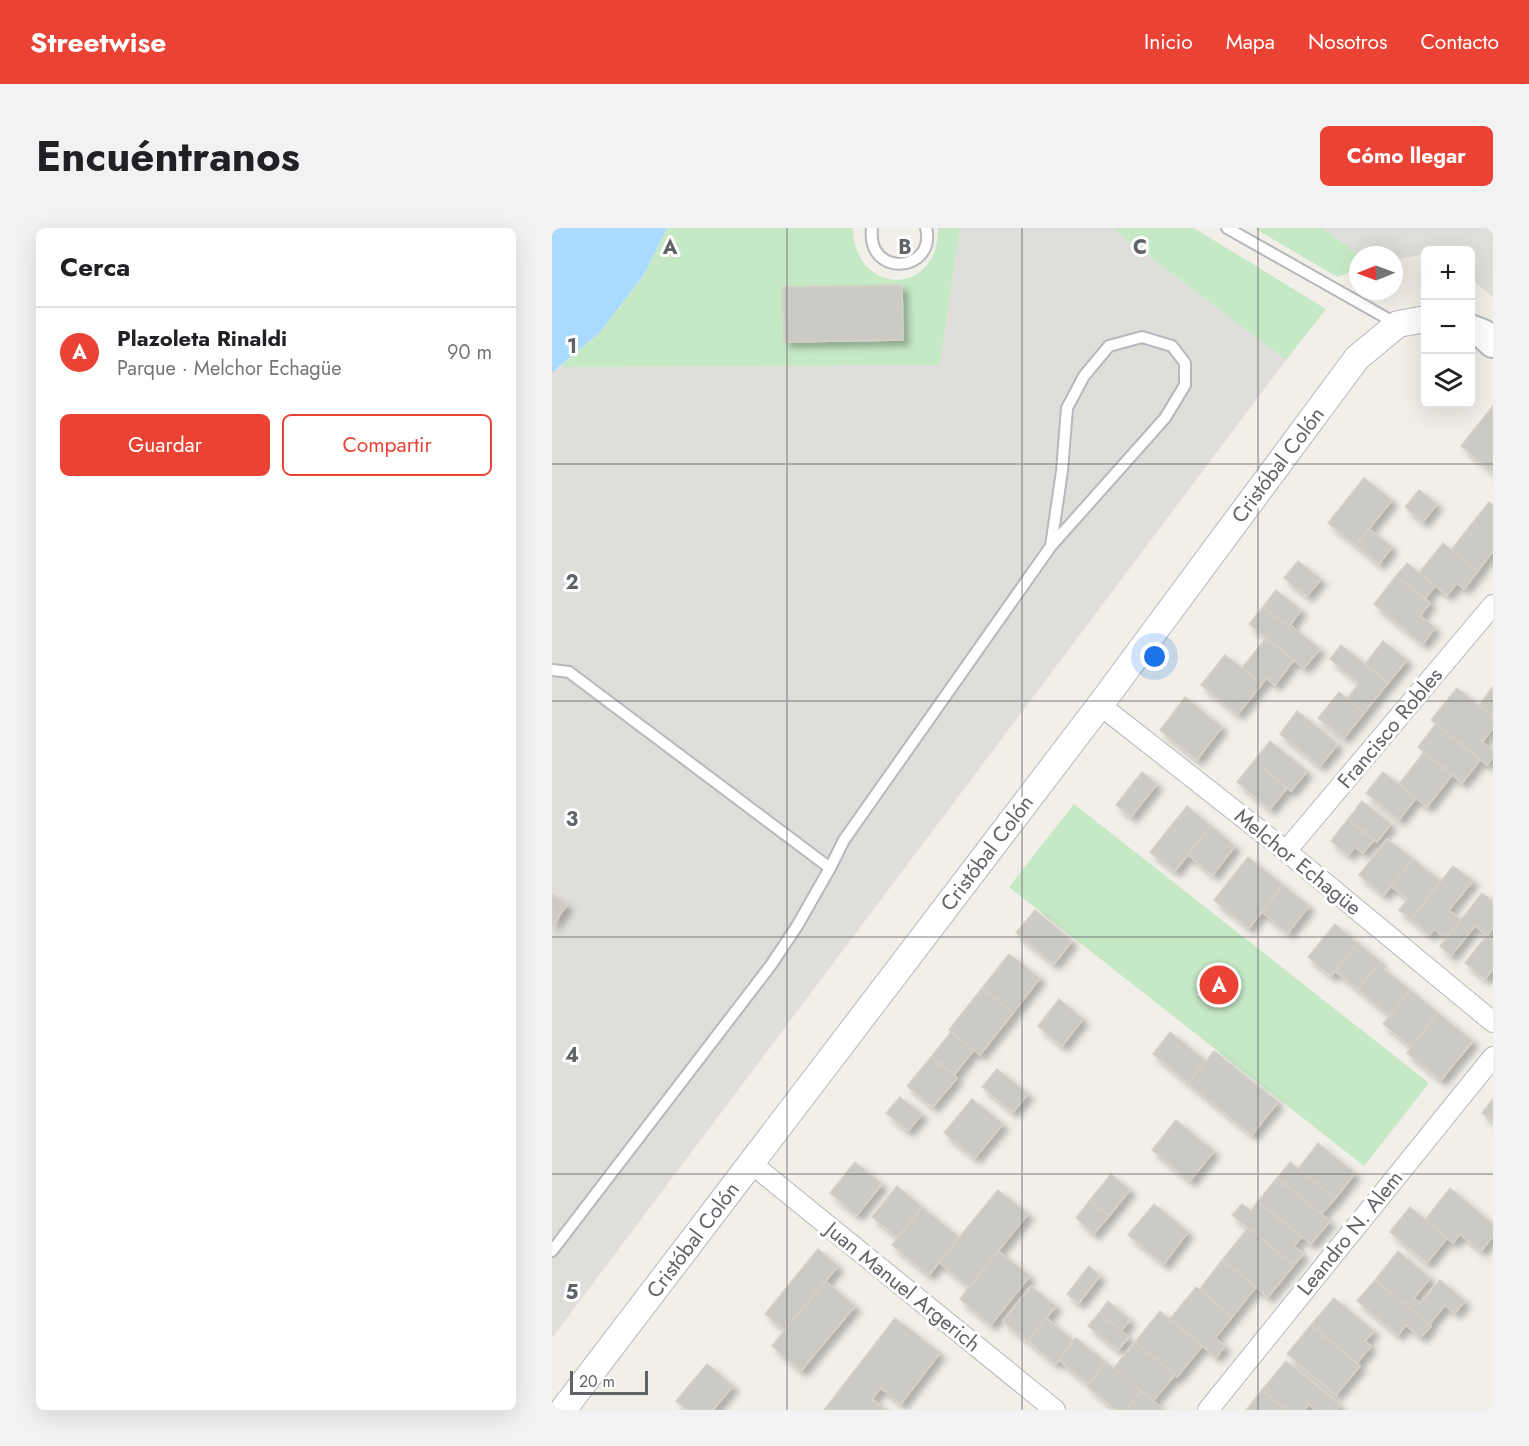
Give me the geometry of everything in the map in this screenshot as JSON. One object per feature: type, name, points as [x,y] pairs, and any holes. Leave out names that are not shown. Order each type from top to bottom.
[{"type":"main road","points":[[1475,331],[1483,334],[1493,343]]},
{"type":"street","name":"Cristóbal Colón","points":[[564,1410],[1100,705],[1357,358],[1398,324],[1421,320]]},
{"type":"street","name":"Francisco Robles","points":[[1286,851],[1493,605]]},
{"type":"street","name":"Melchor Echagüe","points":[[1100,705],[1286,851],[1493,1022]]},
{"type":"street","name":"Leandro N. Alem","points":[[1208,1410],[1493,1057]]},
{"type":"street","name":"Juan Manuel Argerich","points":[[752,1164],[1055,1410]]},
{"type":"lane","points":[[872,228],[873,246],[878,255],[895,264],[905,264],[922,254],[928,235],[926,228]]},
{"type":"lane","points":[[1227,228],[1398,324]]},
{"type":"lane","points":[[552,1251],[771,965],[798,926],[844,840],[1051,546],[1165,418],[1185,386],[1185,363],[1172,346],[1142,337],[1109,346],[1084,376],[1067,408],[1062,471],[1051,546]]},
{"type":"lane","points":[[552,670],[569,672],[830,868]]},
{"type":"shaded area","points":[[960,228],[1112,228],[1286,360],[552,1338],[552,373],[560,367],[940,365]]},
{"type":"shaded area","points":[[1323,228],[1493,228],[1493,297],[1475,282],[1475,246],[1421,246],[1421,255],[1403,258],[1403,246],[1349,248]]},
{"type":"green space","points":[[667,228],[853,228],[857,250],[867,267],[881,276],[896,280],[912,277],[925,267],[935,251],[938,228],[960,228],[940,365],[560,367],[600,332],[643,276]]},
{"type":"green space","points":[[1112,228],[1194,228],[1326,309],[1286,360]]},
{"type":"green space","points":[[1254,228],[1323,228],[1349,248],[1349,272],[1337,277]]},
{"type":"green space","points":[[1074,804],[1429,1083],[1364,1166],[1009,887]]},
{"type":"water","points":[[552,228],[667,228],[643,276],[600,332],[552,373]]},
{"type":"building","points":[[902,285],[903,340],[784,342],[783,287]]},
{"type":"building","points":[[1493,406],[1493,472],[1461,446]]},
{"type":"building","points":[[1364,478],[1392,500],[1356,545],[1328,523]]},
{"type":"building","points":[[1419,490],[1437,504],[1423,522],[1405,507]]},
{"type":"building","points":[[1489,502],[1493,505],[1493,551],[1478,571],[1451,550]]},
{"type":"building","points":[[1369,529],[1392,547],[1379,564],[1356,545]]},
{"type":"building","points":[[1443,543],[1478,571],[1464,589],[1457,583],[1447,595],[1419,573]]},
{"type":"building","points":[[1298,561],[1321,579],[1307,596],[1284,578]]},
{"type":"building","points":[[1407,563],[1435,586],[1425,599],[1396,576]]},
{"type":"building","points":[[1396,576],[1430,603],[1420,616],[1435,628],[1423,644],[1374,604]]},
{"type":"building","points":[[1276,590],[1301,610],[1289,627],[1263,607]]},
{"type":"building","points":[[1263,607],[1320,649],[1304,668],[1249,624]]},
{"type":"building","points":[[1266,638],[1294,660],[1275,685],[1266,678],[1262,684],[1242,668]]},
{"type":"building","points":[[1383,641],[1407,660],[1388,683],[1365,664]]},
{"type":"building","points":[[1341,645],[1388,683],[1364,713],[1347,699],[1359,683],[1330,659]]},
{"type":"building","points":[[1225,655],[1262,684],[1238,714],[1201,685]]},
{"type":"building","points":[[1493,687],[1493,717],[1479,705]]},
{"type":"building","points":[[1457,688],[1493,717],[1493,728],[1482,742],[1493,751],[1493,757],[1487,765],[1431,720]]},
{"type":"building","points":[[1339,692],[1364,713],[1344,738],[1318,718]]},
{"type":"building","points":[[1185,697],[1222,727],[1197,760],[1160,730]]},
{"type":"building","points":[[1297,711],[1338,744],[1320,766],[1280,734]]},
{"type":"building","points":[[1436,724],[1480,760],[1462,783],[1418,747]]},
{"type":"building","points":[[1270,741],[1307,771],[1291,791],[1254,761]]},
{"type":"building","points":[[1424,752],[1452,775],[1427,807],[1399,784]]},
{"type":"building","points":[[1254,761],[1287,788],[1270,809],[1237,782]]},
{"type":"building","points":[[1142,772],[1157,784],[1131,817],[1116,805]]},
{"type":"building","points":[[1383,772],[1416,798],[1399,820],[1366,793]]},
{"type":"building","points":[[1362,801],[1391,824],[1377,842],[1348,819]]},
{"type":"building","points":[[1187,806],[1211,826],[1175,871],[1150,852]]},
{"type":"building","points":[[1348,819],[1374,840],[1363,853],[1355,847],[1348,855],[1331,841]]},
{"type":"building","points":[[1211,826],[1235,846],[1213,875],[1188,855]]},
{"type":"building","points":[[1387,839],[1413,859],[1384,895],[1359,875]]},
{"type":"building","points":[[1248,857],[1283,885],[1249,928],[1214,900]]},
{"type":"building","points":[[1413,859],[1441,881],[1411,919],[1399,910],[1408,899],[1391,886]]},
{"type":"building","points":[[1453,866],[1473,881],[1449,910],[1461,920],[1446,938],[1434,929],[1429,935],[1411,919]]},
{"type":"building","points":[[1283,885],[1309,906],[1288,933],[1262,912]]},
{"type":"building","points":[[1482,893],[1493,901],[1493,928],[1487,935],[1475,926],[1451,956],[1440,946]]},
{"type":"building","points":[[552,894],[567,905],[552,926]]},
{"type":"building","points":[[1035,910],[1072,941],[1054,964],[1016,933]]},
{"type":"building","points":[[1335,924],[1358,943],[1331,976],[1308,957]]},
{"type":"building","points":[[1487,935],[1493,940],[1493,969],[1485,979],[1465,963]]},
{"type":"building","points":[[1358,943],[1380,961],[1358,989],[1335,971]]},
{"type":"building","points":[[1009,954],[1040,978],[1013,1013],[982,988]]},
{"type":"building","points":[[1378,964],[1410,990],[1390,1016],[1358,989]]},
{"type":"building","points":[[982,988],[1013,1013],[980,1055],[949,1030]]},
{"type":"building","points":[[1410,990],[1438,1013],[1412,1047],[1383,1024]]},
{"type":"building","points":[[1059,999],[1083,1019],[1062,1046],[1038,1026]]},
{"type":"building","points":[[1438,1013],[1473,1041],[1441,1080],[1407,1053]]},
{"type":"building","points":[[951,1032],[974,1050],[954,1075],[931,1057]]},
{"type":"building","points":[[1170,1032],[1206,1061],[1188,1083],[1153,1054]]},
{"type":"building","points":[[1214,1051],[1278,1102],[1252,1135],[1188,1083]]},
{"type":"building","points":[[931,1057],[957,1078],[933,1107],[907,1086]]},
{"type":"building","points":[[997,1069],[1028,1094],[1013,1112],[982,1087]]},
{"type":"building","points":[[900,1097],[922,1114],[908,1131],[886,1113]]},
{"type":"building","points":[[972,1099],[1003,1124],[975,1158],[944,1133]]},
{"type":"building","points":[[1493,1099],[1493,1121],[1482,1113]]},
{"type":"building","points":[[1176,1120],[1214,1151],[1190,1181],[1152,1150]]},
{"type":"building","points":[[1318,1143],[1355,1173],[1335,1199],[1298,1169]]},
{"type":"building","points":[[855,1162],[882,1184],[857,1215],[830,1193]]},
{"type":"building","points":[[1290,1162],[1335,1199],[1321,1214],[1277,1178]]},
{"type":"building","points":[[1111,1174],[1130,1190],[1109,1216],[1090,1200]]},
{"type":"building","points":[[1277,1178],[1330,1221],[1311,1244],[1258,1201]]},
{"type":"building","points":[[897,1186],[922,1207],[898,1237],[872,1217]]},
{"type":"building","points":[[1450,1188],[1493,1224],[1493,1236],[1481,1251],[1460,1234],[1453,1243],[1425,1220]]},
{"type":"building","points":[[998,1190],[1028,1214],[969,1287],[939,1262]]},
{"type":"building","points":[[1090,1200],[1109,1216],[1094,1234],[1076,1218]]},
{"type":"building","points":[[1258,1201],[1301,1237],[1294,1246],[1303,1254],[1294,1265],[1232,1215],[1242,1204],[1251,1211]]},
{"type":"building","points":[[1154,1204],[1188,1232],[1164,1264],[1128,1235]]},
{"type":"building","points":[[922,1207],[959,1237],[929,1275],[892,1245]]},
{"type":"building","points":[[1410,1207],[1447,1238],[1427,1263],[1390,1232]]},
{"type":"building","points":[[1248,1228],[1294,1265],[1268,1297],[1222,1260]]},
{"type":"building","points":[[818,1249],[838,1266],[785,1330],[765,1314]]},
{"type":"building","points":[[998,1251],[1030,1276],[991,1325],[960,1299]]},
{"type":"building","points":[[1398,1251],[1430,1278],[1414,1298],[1420,1303],[1440,1280],[1465,1301],[1455,1313],[1445,1305],[1429,1325],[1375,1280]]},
{"type":"building","points":[[1222,1260],[1256,1287],[1232,1317],[1199,1290]]},
{"type":"building","points":[[1089,1266],[1100,1276],[1079,1303],[1067,1294]]},
{"type":"building","points":[[1375,1280],[1431,1326],[1421,1337],[1406,1325],[1398,1335],[1357,1301]]},
{"type":"building","points":[[825,1281],[855,1306],[801,1371],[772,1346]]},
{"type":"building","points":[[1031,1286],[1056,1306],[1028,1341],[1003,1321]]},
{"type":"building","points":[[1196,1287],[1232,1317],[1215,1338],[1225,1346],[1216,1357],[1170,1319]]},
{"type":"building","points":[[1334,1298],[1374,1331],[1365,1341],[1371,1346],[1357,1363],[1311,1325]]},
{"type":"building","points":[[1108,1301],[1130,1320],[1121,1331],[1099,1313]]},
{"type":"building","points":[[1160,1311],[1202,1346],[1177,1377],[1135,1342]]},
{"type":"building","points":[[1099,1313],[1129,1337],[1118,1350],[1088,1326]]},
{"type":"building","points":[[895,1318],[940,1353],[901,1404],[881,1388],[872,1399],[886,1410],[824,1410]]},
{"type":"building","points":[[1046,1318],[1074,1341],[1056,1364],[1028,1341]]},
{"type":"building","points":[[1311,1325],[1360,1366],[1336,1395],[1287,1354]]},
{"type":"building","points":[[1076,1338],[1106,1362],[1088,1384],[1059,1360]]},
{"type":"building","points":[[1135,1342],[1175,1375],[1153,1401],[1113,1369]]},
{"type":"building","points":[[1286,1361],[1340,1405],[1336,1410],[1316,1410],[1309,1404],[1304,1410],[1286,1410],[1262,1390]]},
{"type":"building","points":[[1106,1362],[1141,1391],[1126,1410],[1116,1410],[1087,1386]]},
{"type":"building","points":[[707,1364],[733,1386],[713,1410],[687,1410],[676,1401]]},
{"type":"building","points":[[1262,1390],[1286,1410],[1246,1410]]},
{"type":"building","points":[[1141,1391],[1153,1401],[1164,1410],[1126,1410]]},
{"type":"place","name":"Plazoleta Rinaldi","points":[[1219,985]]}]
